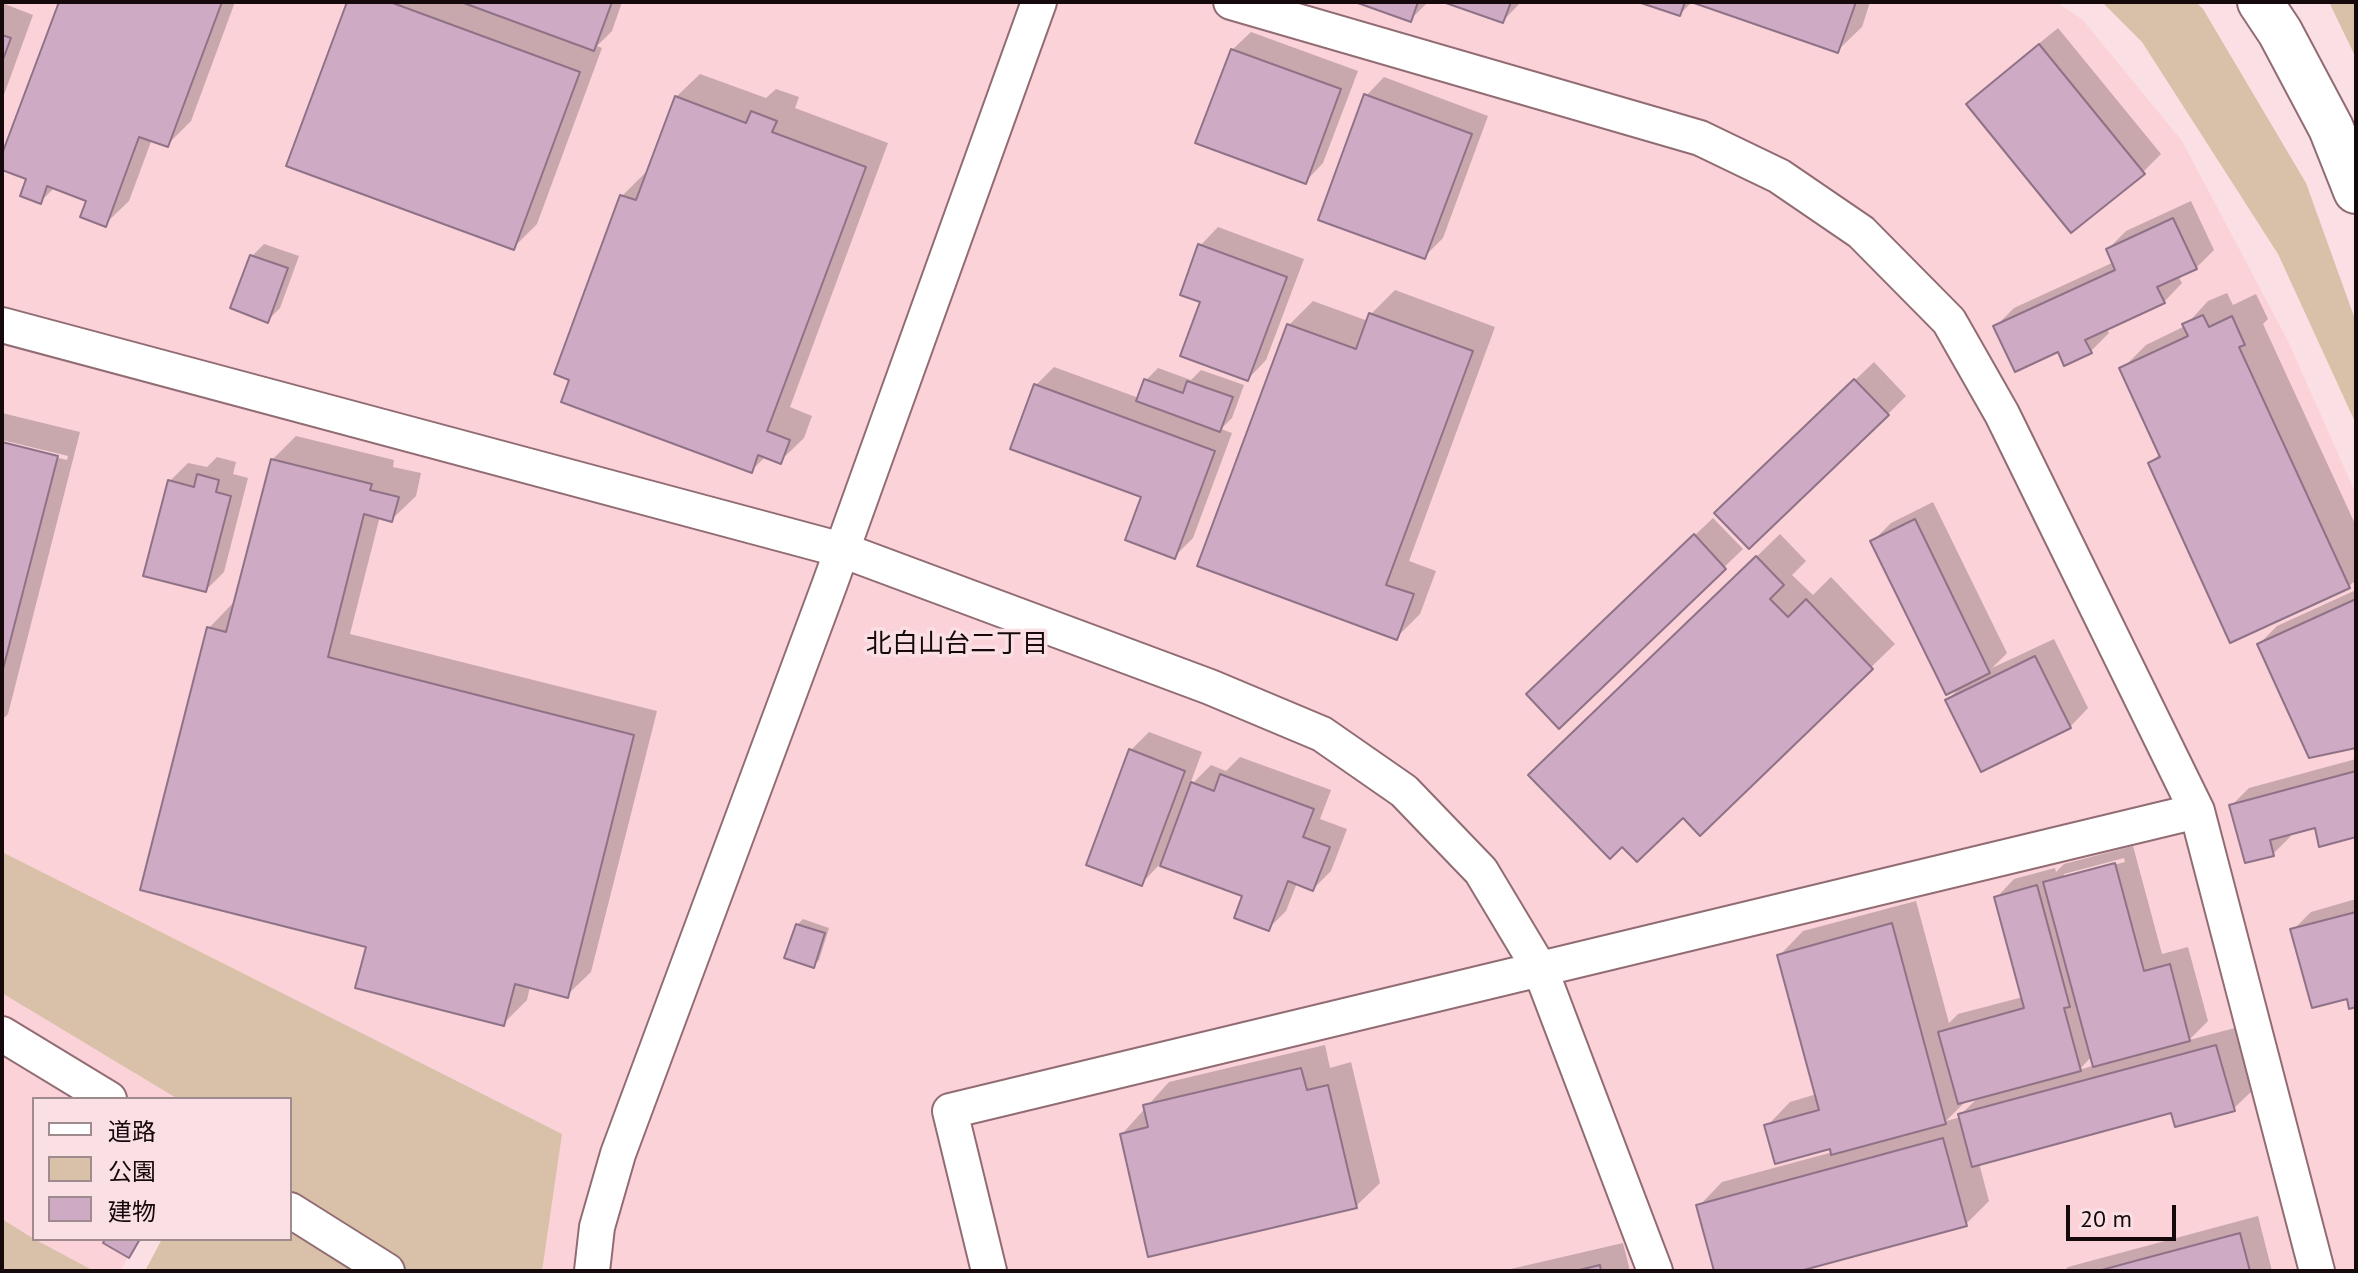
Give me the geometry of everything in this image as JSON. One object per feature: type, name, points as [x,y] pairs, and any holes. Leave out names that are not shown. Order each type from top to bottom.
[{"type":"highway","points":[[2260,2],[2280,32],[2331,128],[2356,191]]},
{"type":"street","points":[[592,1271],[597,1227],[618,1154],[842,550],[1039,2]]},
{"type":"street","points":[[1231,2],[1700,138],[1779,176],[1861,232],[1949,321],[2002,414],[2197,811],[2317,1271]]},
{"type":"street","points":[[2,325],[842,550],[1210,687],[1322,734],[1404,791],[1481,871],[1541,971],[1655,1271]]},
{"type":"street","points":[[989,1271],[950,1111],[2197,811]]},
{"type":"street","points":[[2,1034],[106,1097]]},
{"type":"street","points":[[292,1211],[387,1271]]},
{"type":"shaded area","points":[[2,2],[2056,2],[2082,19],[2182,141],[2288,341],[2356,494],[2356,1271],[454,1271],[292,1101],[292,1097],[32,1097],[32,1241],[138,1241],[120,1271],[81,1271],[2,1224]]},
{"type":"green space","points":[[2102,2],[2196,2],[2203,9],[2306,183],[2356,322],[2356,424],[2278,254],[2142,42]]},
{"type":"green space","points":[[2329,2],[2356,2],[2356,58]]},
{"type":"green space","points":[[2,852],[562,1134],[542,1271],[145,1271],[161,1241],[292,1241],[292,1097],[175,1097],[2,993]]},
{"type":"green space","points":[[2,1219],[32,1238],[32,1241],[38,1241],[94,1271],[2,1271]]},
{"type":"building","points":[[59,2],[222,2],[168,147],[139,137],[106,227],[80,217],[86,201],[47,186],[41,204],[20,196],[26,179],[2,170],[2,154]]},
{"type":"building","points":[[347,2],[390,2],[580,72],[514,250],[286,166]]},
{"type":"building","points":[[461,2],[612,2],[594,51]]},
{"type":"building","points":[[1355,2],[1418,2],[1411,22]]},
{"type":"building","points":[[1443,2],[1511,2],[1503,23]]},
{"type":"building","points":[[1638,2],[1685,2],[1680,16]]},
{"type":"building","points":[[1691,2],[1856,2],[1838,53]]},
{"type":"building","points":[[2,35],[11,38],[2,62]]},
{"type":"building","points":[[2039,44],[2145,174],[2071,233],[1966,104]]},
{"type":"building","points":[[1231,49],[1341,89],[1306,184],[1195,143]]},
{"type":"building","points":[[1364,94],[1472,134],[1425,259],[1318,220]]},
{"type":"building","points":[[675,96],[746,123],[751,111],[777,121],[772,132],[866,167],[767,431],[790,440],[781,464],[758,455],[752,473],[561,402],[569,380],[554,374],[620,195],[636,200]]},
{"type":"building","points":[[2173,218],[2197,269],[2157,287],[2165,303],[2085,340],[2092,353],[2064,366],[2058,352],[2015,372],[1993,326],[2115,270],[2106,249]]},
{"type":"building","points":[[1198,244],[1287,277],[1248,381],[1180,356],[1200,302],[1180,295]]},
{"type":"building","points":[[250,255],[288,268],[268,323],[230,308]]},
{"type":"building","points":[[1369,313],[1473,351],[1386,585],[1414,594],[1397,640],[1197,566],[1287,324],[1356,349]]},
{"type":"building","points":[[2203,315],[2209,327],[2232,316],[2245,345],[2239,347],[2350,588],[2230,643],[2148,463],[2160,457],[2119,368],[2188,336],[2182,324]]},
{"type":"building","points":[[1144,379],[1183,393],[1187,381],[1233,397],[1220,432],[1136,401]]},
{"type":"building","points":[[1854,379],[1889,415],[1749,549],[1714,513]]},
{"type":"building","points":[[1034,384],[1215,451],[1175,559],[1125,540],[1141,497],[1010,449]]},
{"type":"building","points":[[2,442],[58,456],[2,673]]},
{"type":"building","points":[[271,459],[372,484],[370,490],[399,497],[392,522],[364,514],[328,657],[634,735],[568,998],[515,984],[504,1026],[355,988],[366,947],[140,890],[207,627],[226,632]]},
{"type":"building","points":[[197,474],[219,480],[216,492],[231,496],[206,592],[143,576],[168,480],[194,487]]},
{"type":"building","points":[[1915,519],[1990,673],[1946,695],[1870,541]]},
{"type":"building","points":[[1694,534],[1726,569],[1559,729],[1526,694]]},
{"type":"building","points":[[1756,556],[1784,585],[1770,599],[1788,617],[1806,599],[1873,669],[1700,836],[1683,818],[1637,862],[1622,847],[1610,859],[1528,775]]},
{"type":"building","points":[[2356,599],[2356,748],[2309,758],[2257,644]]},
{"type":"building","points":[[2035,656],[2071,728],[1981,772],[1945,700]]},
{"type":"building","points":[[1129,749],[1185,771],[1142,886],[1086,865]]},
{"type":"building","points":[[2356,771],[2356,837],[2319,847],[2315,828],[2270,840],[2274,856],[2245,863],[2229,805]]},
{"type":"building","points":[[1220,774],[1314,809],[1303,837],[1330,847],[1313,891],[1288,881],[1269,931],[1234,918],[1242,896],[1160,866],[1191,782],[1214,791]]},
{"type":"building","points":[[2115,863],[2144,971],[2170,964],[2190,1041],[2093,1067],[2043,882]]},
{"type":"building","points":[[2037,885],[2070,1007],[2064,1008],[2081,1071],[1958,1104],[1938,1032],[2024,1008],[1994,897]]},
{"type":"building","points":[[2356,912],[2356,1007],[2349,1009],[2347,999],[2312,1008],[2290,929]]},
{"type":"building","points":[[1892,923],[1946,1124],[1831,1155],[1830,1149],[1775,1164],[1764,1125],[1819,1110],[1777,955]]},
{"type":"building","points":[[796,924],[825,933],[814,968],[784,958]]},
{"type":"building","points":[[2216,1045],[2235,1111],[2175,1127],[2171,1113],[1972,1167],[1958,1114]]},
{"type":"building","points":[[1301,1068],[1307,1090],[1328,1085],[1357,1208],[1148,1257],[1120,1134],[1148,1127],[1143,1105]]},
{"type":"building","points":[[1943,1138],[1967,1226],[1800,1271],[1714,1271],[1696,1205]]},
{"type":"building","points":[[2240,1233],[2250,1271],[2098,1271],[2146,1258]]},
{"type":"building","points":[[104,1241],[139,1241],[129,1258]]},
{"type":"building","points":[[1600,1265],[1601,1271],[1575,1271]]},
{"type":"district","name":"北白山台二丁目","points":[[957,645]]}]
